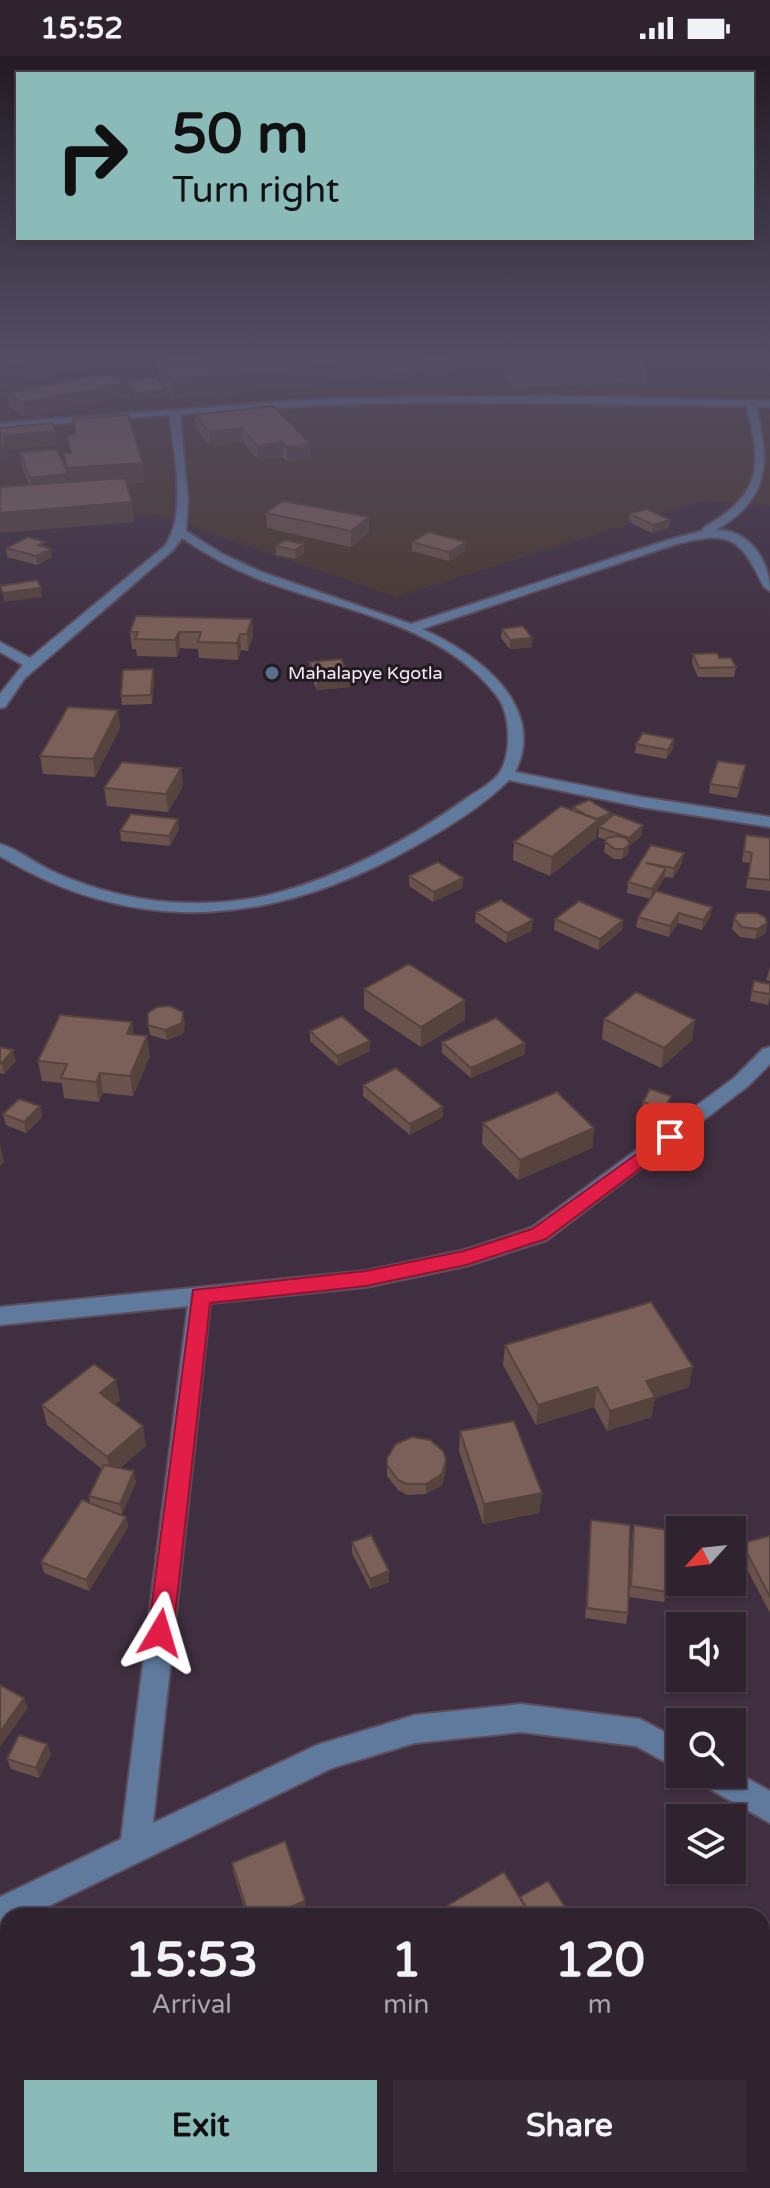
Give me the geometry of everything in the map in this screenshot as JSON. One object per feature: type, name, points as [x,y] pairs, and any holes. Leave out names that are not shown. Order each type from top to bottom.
[{"type":"street","points":[[0,704],[20,675],[169,548],[180,532],[182,500],[178,449]]},
{"type":"street","points":[[414,627],[692,536],[740,512],[754,500],[768,474],[766,449]]},
{"type":"street","points":[[0,849],[35,872],[91,893],[154,907],[220,908],[291,894],[368,864],[437,828],[506,775],[517,739],[507,698],[480,667],[414,627],[237,568],[201,549],[180,532]]},
{"type":"street","points":[[692,536],[728,533],[740,537],[751,548],[770,587]]},
{"type":"street","points":[[0,646],[32,665]]},
{"type":"street","points":[[506,775],[641,802],[770,822]]},
{"type":"street","points":[[0,1316],[366,1279],[466,1258],[539,1234],[741,1082],[770,1053]]},
{"type":"street","points":[[135,1848],[200,1296]]},
{"type":"street","points":[[10,1908],[327,1755],[415,1729],[521,1718],[640,1733],[666,1748]]},
{"type":"street","points":[[735,1788],[770,1808]]},
{"type":"shaded area","points":[[0,449],[770,449],[770,506],[705,500],[396,597],[158,515],[0,525]]},
{"type":"building","points":[[57,449],[68,474],[30,478],[20,452]]},
{"type":"building","points":[[70,449],[139,449],[143,463],[67,468],[64,453],[71,453]]},
{"type":"building","points":[[125,478],[132,502],[0,513],[0,487]]},
{"type":"building","points":[[283,501],[369,517],[351,531],[266,513]]},
{"type":"building","points":[[647,509],[670,520],[653,525],[630,514]]},
{"type":"building","points":[[429,532],[466,542],[449,552],[412,542]]},
{"type":"building","points":[[28,537],[45,542],[38,545],[51,549],[36,556],[6,548]]},
{"type":"building","points":[[285,540],[304,544],[295,550],[276,546]]},
{"type":"building","points":[[37,580],[41,588],[3,593],[0,587],[0,586]]},
{"type":"building","points":[[136,616],[252,619],[247,634],[240,634],[237,643],[198,642],[201,632],[179,632],[175,640],[135,639],[138,632],[130,632]]},
{"type":"building","points":[[523,626],[532,638],[510,640],[502,629]]},
{"type":"building","points":[[717,653],[719,658],[731,658],[736,667],[699,668],[693,654]]},
{"type":"building","points":[[341,659],[350,677],[317,681],[309,662]]},
{"type":"building","points":[[153,669],[151,695],[121,696],[123,670]]},
{"type":"building","points":[[68,707],[118,710],[93,759],[40,756]]},
{"type":"building","points":[[643,733],[674,739],[668,750],[636,744]]},
{"type":"building","points":[[718,761],[746,765],[738,788],[710,784]]},
{"type":"building","points":[[122,762],[181,768],[166,794],[104,788]]},
{"type":"building","points":[[589,800],[611,813],[597,819],[573,807]]},
{"type":"building","points":[[561,806],[598,820],[552,857],[514,842]]},
{"type":"building","points":[[131,814],[178,819],[169,836],[120,831]]},
{"type":"building","points":[[614,814],[643,825],[629,838],[599,827]]},
{"type":"building","points":[[746,835],[770,838],[770,880],[748,878],[752,853],[744,851]]},
{"type":"building","points":[[607,838],[626,838],[630,844],[624,849],[615,849],[605,842]]},
{"type":"building","points":[[651,845],[684,853],[674,868],[646,863],[666,868],[652,889],[628,882]]},
{"type":"building","points":[[438,862],[463,878],[434,892],[409,876]]},
{"type":"building","points":[[656,891],[712,907],[703,920],[679,913],[670,926],[638,917]]},
{"type":"building","points":[[501,900],[533,920],[507,933],[476,912]]},
{"type":"building","points":[[579,901],[623,920],[600,939],[555,919]]},
{"type":"building","points":[[737,913],[757,913],[765,917],[767,923],[757,929],[742,927],[734,919]]},
{"type":"building","points":[[409,964],[465,1000],[421,1027],[364,989]]},
{"type":"building","points":[[754,981],[770,984],[770,994],[752,991]]},
{"type":"building","points":[[636,992],[695,1020],[664,1048],[604,1019]]},
{"type":"building","points":[[170,1006],[183,1012],[182,1023],[165,1030],[148,1025],[148,1013],[157,1007]]},
{"type":"building","points":[[60,1015],[132,1022],[127,1034],[147,1036],[130,1076],[100,1073],[96,1082],[61,1078],[67,1064],[38,1061]]},
{"type":"building","points":[[342,1016],[370,1041],[337,1056],[310,1031]]},
{"type":"building","points":[[496,1018],[525,1043],[471,1068],[442,1042]]},
{"type":"building","points":[[0,1047],[13,1050],[2,1063],[0,1063]]},
{"type":"building","points":[[396,1068],[443,1107],[410,1124],[363,1085]]},
{"type":"building","points":[[650,1089],[671,1096],[665,1108],[643,1102]]},
{"type":"building","points":[[557,1092],[594,1128],[520,1160],[483,1123]]},
{"type":"building","points":[[19,1099],[40,1106],[24,1122],[3,1114]]},
{"type":"building","points":[[651,1302],[693,1367],[646,1381],[655,1397],[610,1411],[597,1387],[538,1405],[505,1345]]},
{"type":"building","points":[[94,1364],[116,1380],[100,1393],[143,1426],[107,1457],[42,1405]]},
{"type":"building","points":[[514,1421],[542,1493],[484,1504],[460,1431]]},
{"type":"building","points":[[412,1437],[430,1440],[443,1451],[446,1459],[442,1474],[426,1484],[407,1484],[398,1480],[387,1465],[387,1458],[396,1444]]},
{"type":"building","points":[[104,1465],[134,1471],[120,1504],[89,1496]]},
{"type":"building","points":[[82,1500],[126,1517],[86,1580],[41,1562]]},
{"type":"building","points":[[591,1520],[630,1525],[628,1613],[587,1608]]},
{"type":"building","points":[[634,1525],[666,1530],[666,1592],[631,1586]]},
{"type":"building","points":[[371,1535],[389,1571],[370,1579],[352,1542]]},
{"type":"building","points":[[770,1536],[770,1597],[746,1551],[746,1542]]},
{"type":"building","points":[[0,1685],[24,1698],[0,1732]]},
{"type":"building","points":[[19,1735],[47,1744],[36,1768],[7,1759]]},
{"type":"building","points":[[285,1841],[305,1901],[288,1908],[246,1908],[232,1863]]},
{"type":"building","points":[[504,1872],[526,1908],[443,1908]]},
{"type":"building","points":[[548,1881],[566,1908],[526,1908],[520,1897]]},
{"type":"place","name":"Mahalapye Kgotla","points":[[272,673]]},
{"type":"route","points":[[160,1633],[200,1296],[366,1279],[466,1258],[539,1234],[670,1137]]}]
